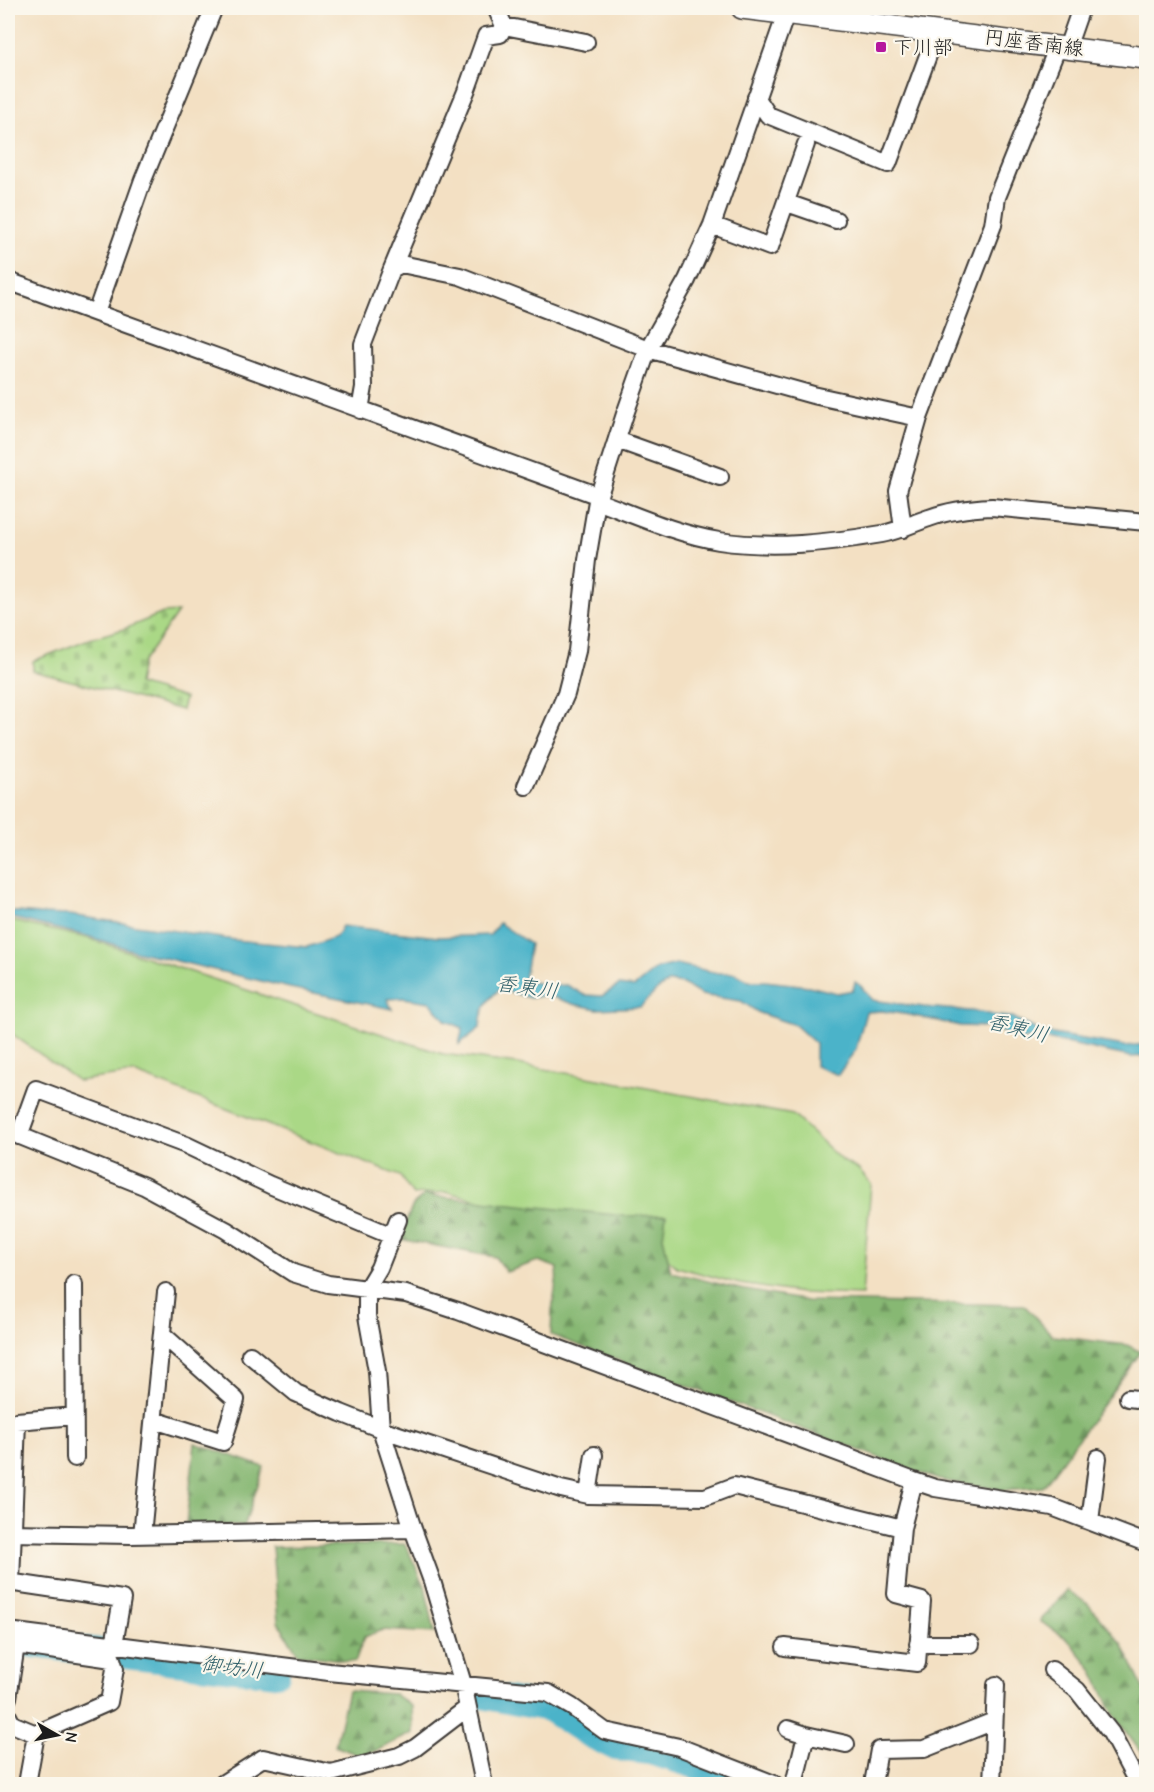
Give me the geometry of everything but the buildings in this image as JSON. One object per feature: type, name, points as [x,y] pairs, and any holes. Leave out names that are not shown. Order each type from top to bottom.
[{"type":"main road","name":"円座香南線","points":[[742,8],[787,10],[1146,58]]},
{"type":"street","points":[[96,313],[144,180],[214,8]]},
{"type":"street","points":[[496,8],[504,26]]},
{"type":"street","points":[[903,529],[898,490],[919,418],[993,225],[997,197],[1081,8]]},
{"type":"street","points":[[526,786],[566,694],[577,651],[587,560],[598,499],[617,440],[648,350],[687,280],[712,225],[787,10]]},
{"type":"street","points":[[360,410],[364,387],[363,344],[392,268],[467,89],[486,36],[500,34],[504,26]]},
{"type":"street","points":[[504,26],[586,42]]},
{"type":"street","points":[[756,97],[768,116],[888,164],[937,31]]},
{"type":"street","points":[[712,225],[770,247],[806,144]]},
{"type":"street","points":[[787,203],[836,220]]},
{"type":"street","points":[[392,268],[401,264],[460,276],[648,350],[813,395],[919,418]]},
{"type":"street","points":[[8,281],[698,536],[719,541],[762,545],[818,543],[903,529],[927,518],[966,508],[992,507],[1146,522]]},
{"type":"street","points":[[617,440],[720,477]]},
{"type":"street","points":[[484,1785],[466,1709],[463,1684],[432,1581],[381,1429],[377,1371],[367,1316],[367,1288],[379,1268],[395,1228],[270,1185],[186,1145],[36,1089],[13,1133],[144,1186],[226,1230],[293,1273],[328,1284],[367,1288],[406,1294],[458,1311],[914,1481],[935,1488],[1052,1507],[1146,1543]]},
{"type":"street","points":[[74,1284],[75,1458]]},
{"type":"street","points":[[142,1535],[166,1292]]},
{"type":"street","points":[[154,1420],[223,1442],[236,1400],[162,1334]]},
{"type":"street","points":[[250,1355],[296,1394],[381,1429],[516,1475],[588,1495],[705,1497],[734,1486],[902,1527]]},
{"type":"street","points":[[1128,1398],[1146,1400]]},
{"type":"street","points":[[74,1416],[17,1421],[10,1533],[10,1582],[122,1599],[114,1645]]},
{"type":"street","points":[[588,1495],[594,1455]]},
{"type":"street","points":[[1090,1521],[1098,1458]]},
{"type":"street","points":[[785,1647],[916,1663],[922,1601],[896,1594],[902,1527],[914,1481]]},
{"type":"street","points":[[10,1533],[142,1535],[413,1529]]},
{"type":"street","points":[[8,1631],[329,1672],[548,1693],[605,1731],[679,1747],[774,1785]]},
{"type":"street","points":[[918,1644],[971,1644]]},
{"type":"street","points":[[8,1698],[16,1645],[112,1659],[115,1669],[109,1702],[36,1734],[12,1724],[8,1716]]},
{"type":"street","points":[[1052,1670],[1077,1690],[1112,1733],[1138,1785]]},
{"type":"street","points":[[992,1785],[996,1685]]},
{"type":"street","points":[[222,1785],[263,1758],[328,1779],[399,1756],[416,1748],[466,1709]]},
{"type":"street","points":[[873,1785],[879,1750],[924,1749],[994,1721]]},
{"type":"street","points":[[788,1729],[846,1744]]},
{"type":"street","points":[[27,1785],[36,1734]]},
{"type":"street","points":[[794,1785],[806,1735]]},
{"type":"green space","points":[[178,612],[142,663],[138,684],[185,698],[182,710],[33,671],[33,661],[163,613]]},
{"type":"green space","points":[[8,920],[87,938],[443,1054],[517,1064],[793,1115],[842,1161],[858,1169],[871,1184],[862,1295],[801,1293],[740,1284],[677,1267],[630,1225],[526,1212],[447,1192],[413,1195],[400,1176],[134,1073],[78,1081],[8,1031]]},
{"type":"green space","points":[[425,1195],[625,1216],[666,1215],[663,1237],[671,1272],[740,1289],[807,1301],[1024,1305],[1053,1336],[1127,1345],[1141,1352],[1043,1487],[1003,1490],[939,1480],[551,1335],[558,1268],[538,1261],[506,1272],[495,1257],[399,1239],[413,1205]]},
{"type":"green space","points":[[195,1443],[264,1467],[244,1526],[186,1524]]},
{"type":"green space","points":[[405,1544],[425,1586],[435,1633],[382,1630],[364,1637],[355,1662],[298,1654],[278,1622],[272,1547]]},
{"type":"green space","points":[[1067,1590],[1088,1604],[1122,1644],[1146,1694],[1146,1760],[1114,1715],[1092,1669],[1069,1640],[1040,1621]]},
{"type":"green space","points":[[348,1691],[394,1694],[412,1707],[413,1733],[363,1757],[335,1746]]},
{"type":"water","name":"香東川","points":[[8,911],[70,915],[235,940],[307,947],[336,937],[342,926],[438,937],[490,935],[499,923],[530,944],[524,980],[550,986],[567,985],[584,995],[602,996],[619,985],[634,987],[656,969],[676,964],[718,973],[735,973],[749,981],[809,986],[837,993],[853,990],[855,982],[872,1000],[981,1012],[1012,1017],[1041,1032],[1125,1046],[1146,1044],[1146,1056],[1131,1057],[1037,1037],[1022,1040],[989,1027],[960,1026],[882,1011],[866,1012],[856,1049],[838,1075],[815,1066],[815,1043],[795,1025],[759,1013],[741,1001],[701,995],[683,984],[669,982],[658,989],[640,1007],[597,1009],[547,995],[530,998],[500,989],[485,1006],[480,1028],[459,1044],[463,1028],[446,1021],[430,1002],[404,998],[387,999],[392,1009],[290,988],[135,951],[87,936],[8,917]]},
{"type":"waterway","name":"御坊川","points":[[8,1641],[276,1673]]},
{"type":"waterway","name":"御坊川","points":[[482,1695],[549,1708],[586,1732],[616,1747],[650,1751],[716,1771],[746,1784]]},
{"type":"place","name":"下川部","points":[[881,47]]}]
